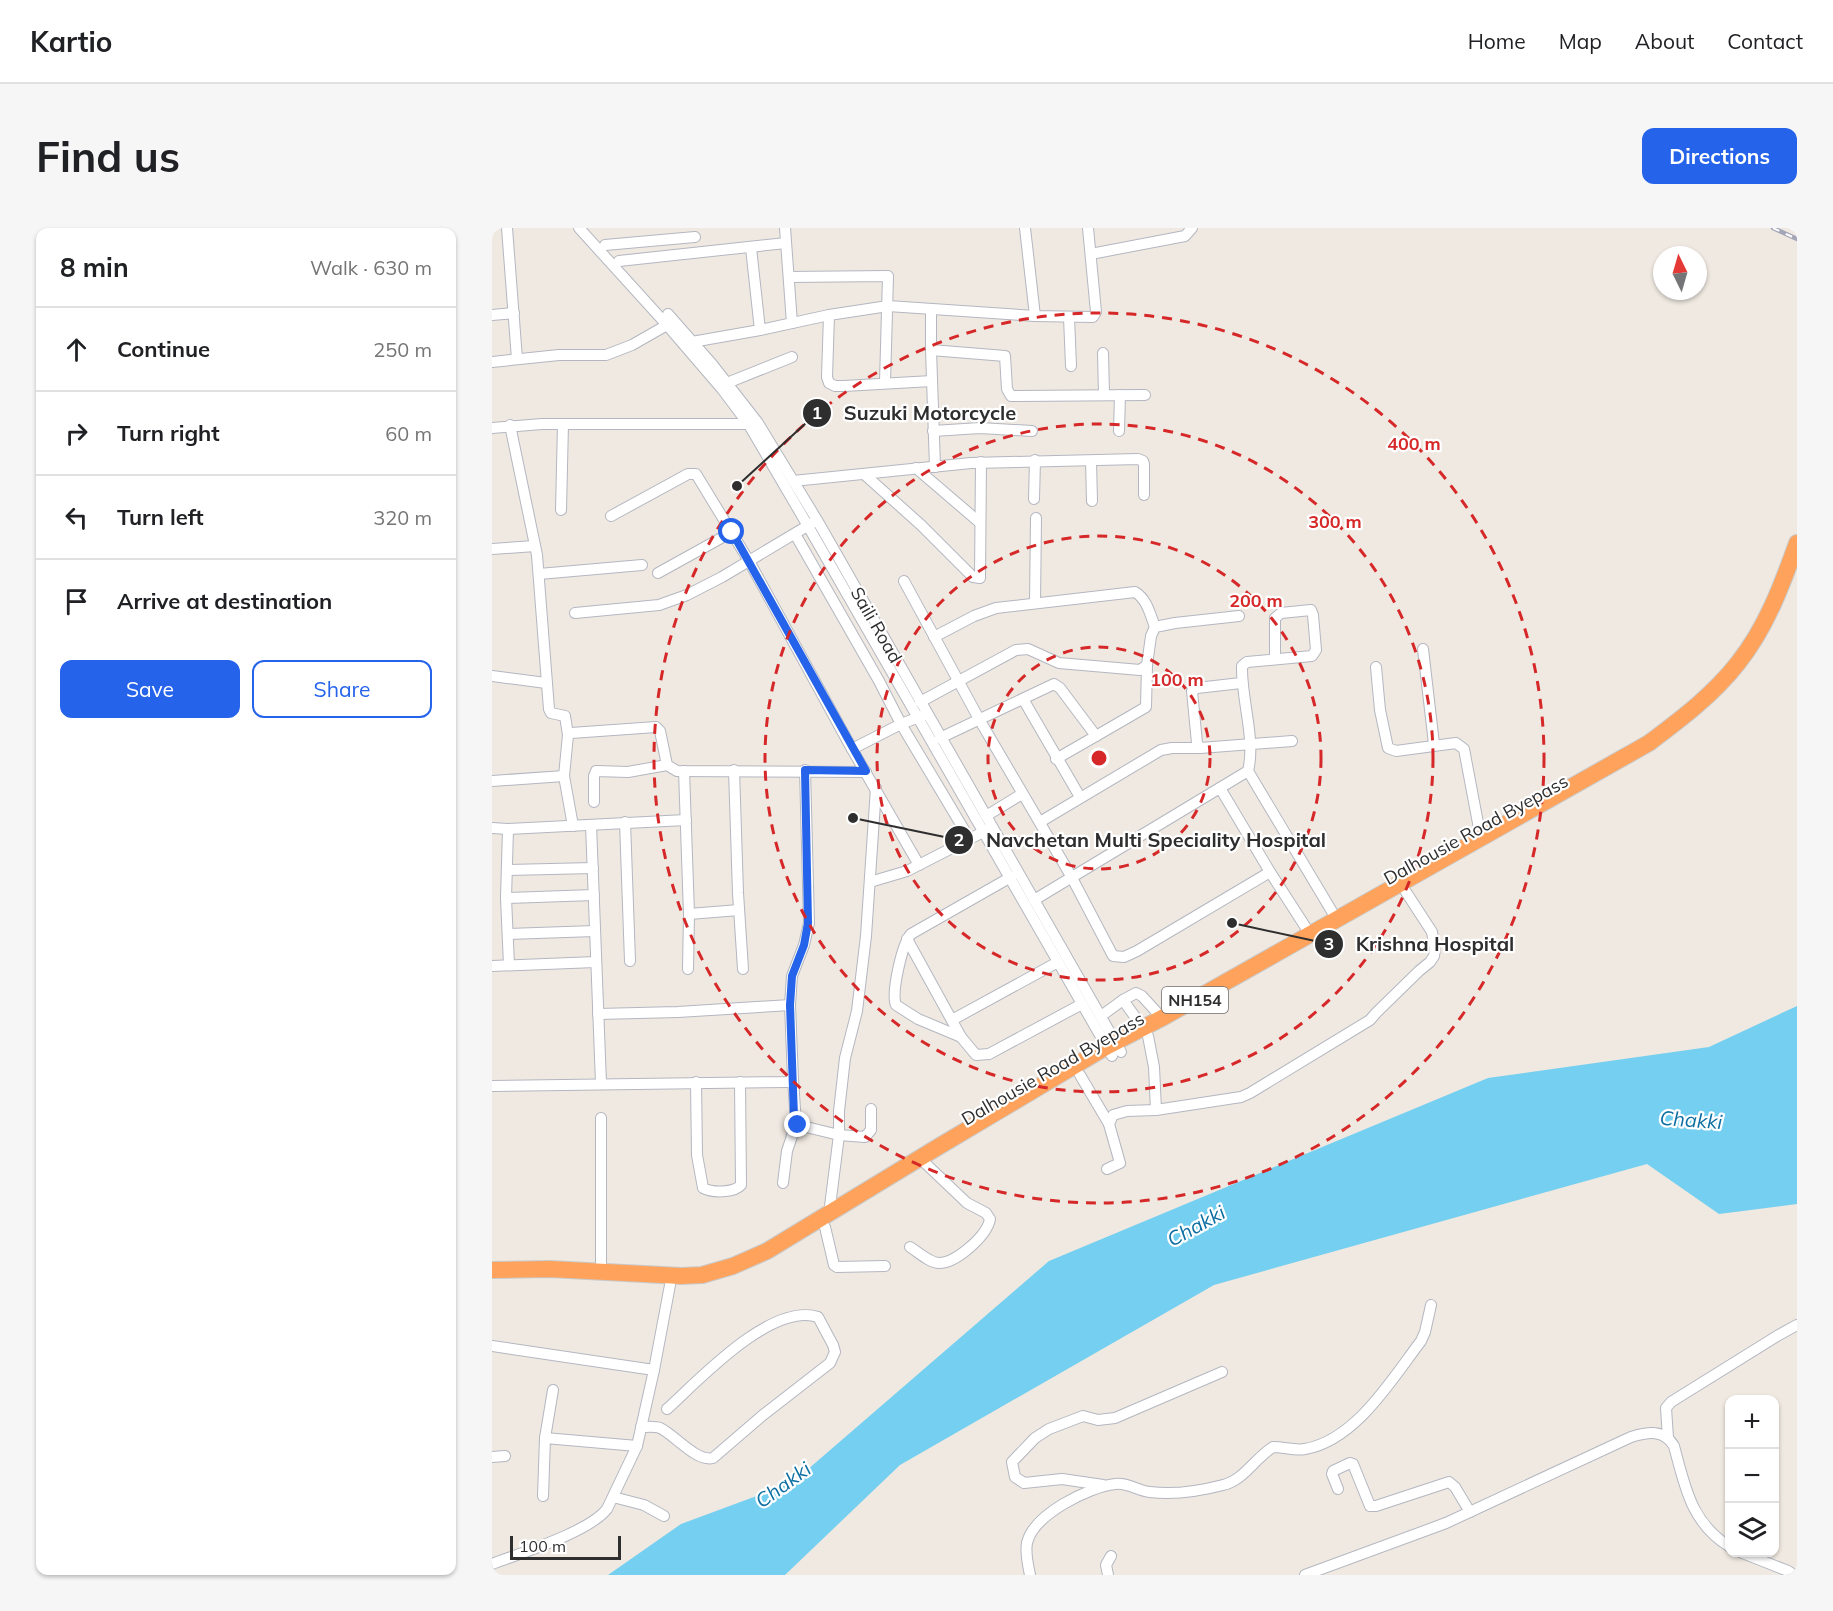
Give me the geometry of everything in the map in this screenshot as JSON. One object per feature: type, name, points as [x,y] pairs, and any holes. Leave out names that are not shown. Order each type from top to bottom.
[{"type":"highway","name":"NH154","points":[[1146,1032],[1162,1018],[1649,743],[1715,689],[1739,663],[1758,635],[1774,602],[1797,543]]},
{"type":"highway","name":"Dalhousie Road Byepass","points":[[492,1279],[553,1277],[670,1285],[701,1284],[752,1270],[827,1220],[1080,1075],[1114,1050],[1406,892],[1647,755],[1683,731],[1730,690],[1757,656],[1779,619],[1797,575]]},
{"type":"highway","name":"NH154","points":[[492,1270],[550,1269],[681,1276],[716,1272],[733,1266],[827,1220],[938,1146],[1114,1050]]},
{"type":"street","points":[[507,228],[517,359]]},
{"type":"street","points":[[579,228],[753,424],[988,829],[1011,877],[1082,1004],[1114,1050]]},
{"type":"street","name":"Saili Road","points":[[588,228],[727,383],[792,480],[812,523],[920,702],[922,716],[940,738],[986,816],[988,829],[1034,900],[1101,1016],[1114,1050]]},
{"type":"street","points":[[785,228],[792,323]]},
{"type":"street","points":[[1025,228],[1035,316]]},
{"type":"street","points":[[692,342],[829,315],[888,306],[1090,318],[1095,315],[1088,228]]},
{"type":"street","points":[[1091,254],[1185,236],[1192,228]]},
{"type":"street","points":[[605,245],[695,233],[696,254]]},
{"type":"street","points":[[619,261],[786,243]]},
{"type":"street","points":[[751,248],[760,330]]},
{"type":"street","points":[[789,277],[888,276],[885,382]]},
{"type":"street","points":[[931,310],[935,467]]},
{"type":"street","points":[[492,315],[514,313]]},
{"type":"street","points":[[829,315],[827,377],[829,383],[844,386],[932,381]]},
{"type":"street","points":[[1069,317],[1071,366]]},
{"type":"street","points":[[492,362],[559,356],[606,355],[632,345],[667,325]]},
{"type":"street","points":[[931,350],[1005,356],[1007,389],[1011,396],[1145,395]]},
{"type":"street","points":[[1103,353],[1104,394]]},
{"type":"street","points":[[727,383],[792,357]]},
{"type":"street","points":[[1119,431],[1120,395]]},
{"type":"street","points":[[492,428],[510,425],[563,424],[753,424]]},
{"type":"street","points":[[561,510],[563,424]]},
{"type":"street","points":[[510,425],[535,546],[550,711],[565,716],[568,735],[564,776],[573,826]]},
{"type":"street","points":[[933,430],[980,428],[1032,431]]},
{"type":"street","points":[[792,480],[981,462],[1138,459],[1143,461],[1144,495]]},
{"type":"street","points":[[1034,499],[1035,460]]},
{"type":"street","points":[[1091,461],[1092,501]]},
{"type":"street","points":[[864,474],[976,579],[980,578],[982,573],[981,462]]},
{"type":"street","points":[[916,468],[980,522]]},
{"type":"street","points":[[611,516],[692,473],[696,474],[749,561],[852,749],[919,865]]},
{"type":"street","points":[[1035,602],[1036,518]]},
{"type":"street","points":[[575,613],[670,602],[749,561],[812,523]]},
{"type":"street","points":[[658,573],[732,532]]},
{"type":"street","points":[[795,534],[901,724],[969,838]]},
{"type":"street","points":[[492,549],[535,546]]},
{"type":"street","points":[[538,574],[642,566]]},
{"type":"street","points":[[904,581],[979,719],[1071,876],[1110,953],[1117,958],[1137,951],[1270,872]]},
{"type":"street","points":[[934,636],[985,611],[1035,602],[1135,592],[1144,600],[1155,627],[1151,636],[1147,665],[1146,707],[1056,759]]},
{"type":"street","points":[[1275,658],[1275,618],[1281,613],[1311,610],[1315,638],[1314,654],[1308,658],[1275,658],[1243,664],[1241,683],[1250,744],[1248,771],[1337,920]]},
{"type":"street","points":[[1155,627],[1175,622],[1239,616]]},
{"type":"street","points":[[920,702],[1016,650],[1028,649],[1056,662],[1136,670],[1144,669],[1147,665]]},
{"type":"street","points":[[1423,649],[1434,744]]},
{"type":"street","points":[[1054,684],[1056,662]]},
{"type":"street","points":[[1376,667],[1380,710],[1388,748],[1396,751],[1434,744],[1456,743],[1464,749],[1481,839]]},
{"type":"street","points":[[492,676],[546,683]]},
{"type":"street","points":[[1200,748],[1197,743],[1192,691],[1197,688],[1241,683]]},
{"type":"street","points":[[1054,684],[1060,688],[1096,736]]},
{"type":"street","points":[[940,738],[1054,684]]},
{"type":"street","points":[[1023,699],[1080,797]]},
{"type":"street","points":[[852,749],[922,716]]},
{"type":"street","points":[[568,735],[656,728],[660,732],[667,765]]},
{"type":"street","points":[[1040,822],[1166,748],[1200,748],[1292,741]]},
{"type":"street","points":[[594,802],[596,771],[628,772],[667,765],[677,771],[866,771]]},
{"type":"street","points":[[783,1183],[787,1151],[796,1124],[790,1005],[792,976],[804,945],[808,923],[805,770]]},
{"type":"street","points":[[684,771],[689,914],[688,969]]},
{"type":"street","points":[[734,771],[743,969]]},
{"type":"street","points":[[1034,900],[1248,771]]},
{"type":"street","points":[[492,782],[564,776]]},
{"type":"street","points":[[876,788],[866,936],[858,1004],[845,1058],[839,1111],[839,1135],[827,1220],[834,1265],[837,1267],[885,1266]]},
{"type":"street","points":[[1220,788],[1310,934]]},
{"type":"street","points":[[986,816],[1022,794]]},
{"type":"street","points":[[492,828],[686,820]]},
{"type":"street","points":[[625,822],[630,961]]},
{"type":"street","points":[[591,825],[601,1083]]},
{"type":"street","points":[[508,829],[506,898],[509,965]]},
{"type":"street","points":[[870,882],[907,871],[988,829]]},
{"type":"street","points":[[508,870],[593,868]]},
{"type":"street","points":[[961,1037],[918,1019],[896,1005],[893,995],[907,939],[911,934],[1011,877]]},
{"type":"street","points":[[1109,1124],[1109,1119],[1118,1112],[1156,1110],[1228,1100],[1250,1093],[1370,1020],[1434,956],[1432,932],[1406,892]]},
{"type":"street","points":[[506,898],[594,895]]},
{"type":"street","points":[[689,914],[739,910]]},
{"type":"street","points":[[508,934],[595,931]]},
{"type":"street","points":[[907,939],[961,1037],[976,1055],[989,1054],[1082,1004]]},
{"type":"street","points":[[492,966],[596,962]]},
{"type":"street","points":[[952,1020],[1058,962]]},
{"type":"street","points":[[1101,1016],[1132,994],[1140,993],[1162,1018]]},
{"type":"street","points":[[1123,1000],[1146,1032],[1154,1067],[1156,1110]]},
{"type":"street","points":[[598,1014],[790,1005]]},
{"type":"street","points":[[1080,1075],[1109,1124],[1120,1163],[1107,1169]]},
{"type":"street","points":[[492,1086],[786,1082],[793,1079]]},
{"type":"street","points":[[696,1082],[697,1155],[703,1188],[711,1191],[735,1190],[741,1185],[741,1082]]},
{"type":"street","points":[[796,1124],[839,1135],[860,1137],[869,1134],[871,1109]]},
{"type":"street","points":[[601,1118],[601,1271]]},
{"type":"street","points":[[910,1247],[934,1263],[943,1263],[964,1253],[973,1245],[990,1220],[986,1213],[967,1203],[926,1164]]},
{"type":"street","points":[[492,1564],[576,1530],[600,1516],[613,1497],[637,1446],[670,1285]]},
{"type":"street","points":[[1030,1575],[1026,1553],[1027,1543],[1030,1536],[1053,1509],[1107,1486],[1122,1484],[1144,1492],[1170,1493],[1221,1486],[1237,1478],[1273,1447],[1301,1450],[1324,1443],[1351,1427],[1421,1341],[1431,1305]]},
{"type":"street","points":[[641,1426],[660,1428],[678,1443],[705,1458],[713,1458],[763,1415],[825,1369],[833,1356],[833,1345],[818,1317],[802,1316],[780,1321],[736,1347],[667,1409]]},
{"type":"street","points":[[1668,1438],[1666,1408],[1671,1402],[1797,1325]]},
{"type":"street","points":[[492,1346],[654,1370]]},
{"type":"street","points":[[1107,1486],[1062,1479],[1024,1483],[1015,1477],[1012,1462],[1035,1438],[1049,1429],[1083,1416],[1098,1420],[1115,1418],[1222,1372]]},
{"type":"street","points":[[543,1496],[545,1437],[553,1390]]},
{"type":"street","points":[[1305,1575],[1395,1543],[1470,1512],[1631,1437],[1647,1432],[1668,1438],[1674,1446],[1686,1491],[1695,1509],[1712,1535],[1725,1544]]},
{"type":"street","points":[[545,1437],[637,1446]]},
{"type":"street","points":[[492,1457],[505,1456]]},
{"type":"street","points":[[1338,1489],[1332,1474],[1350,1463],[1353,1464],[1370,1506],[1449,1482],[1455,1487],[1470,1512]]},
{"type":"street","points":[[613,1497],[644,1504],[664,1516]]},
{"type":"street","points":[[1108,1575],[1106,1565],[1111,1556]]},
{"type":"street","points":[[1753,1557],[1788,1570],[1794,1575]]},
{"type":"water","name":"Chakki","points":[[1797,1006],[1797,1204],[1719,1214],[1647,1164],[1214,1285],[900,1465],[785,1575],[608,1575],[681,1524],[792,1483],[1049,1261],[1488,1078],[1709,1047]]},
{"type":"railway","points":[[1773,228],[1797,239]]},
{"type":"place","name":"Suzuki Motorcycle","points":[[737,486]]},
{"type":"place","name":"Navchetan Multi Speciality Hospital","points":[[853,818]]},
{"type":"place","name":"Krishna Hospital","points":[[1232,923]]},
{"type":"route","points":[[732,532],[866,771],[805,770],[808,923],[804,945],[792,976],[790,1005],[794,1117],[798,1125]]}]
